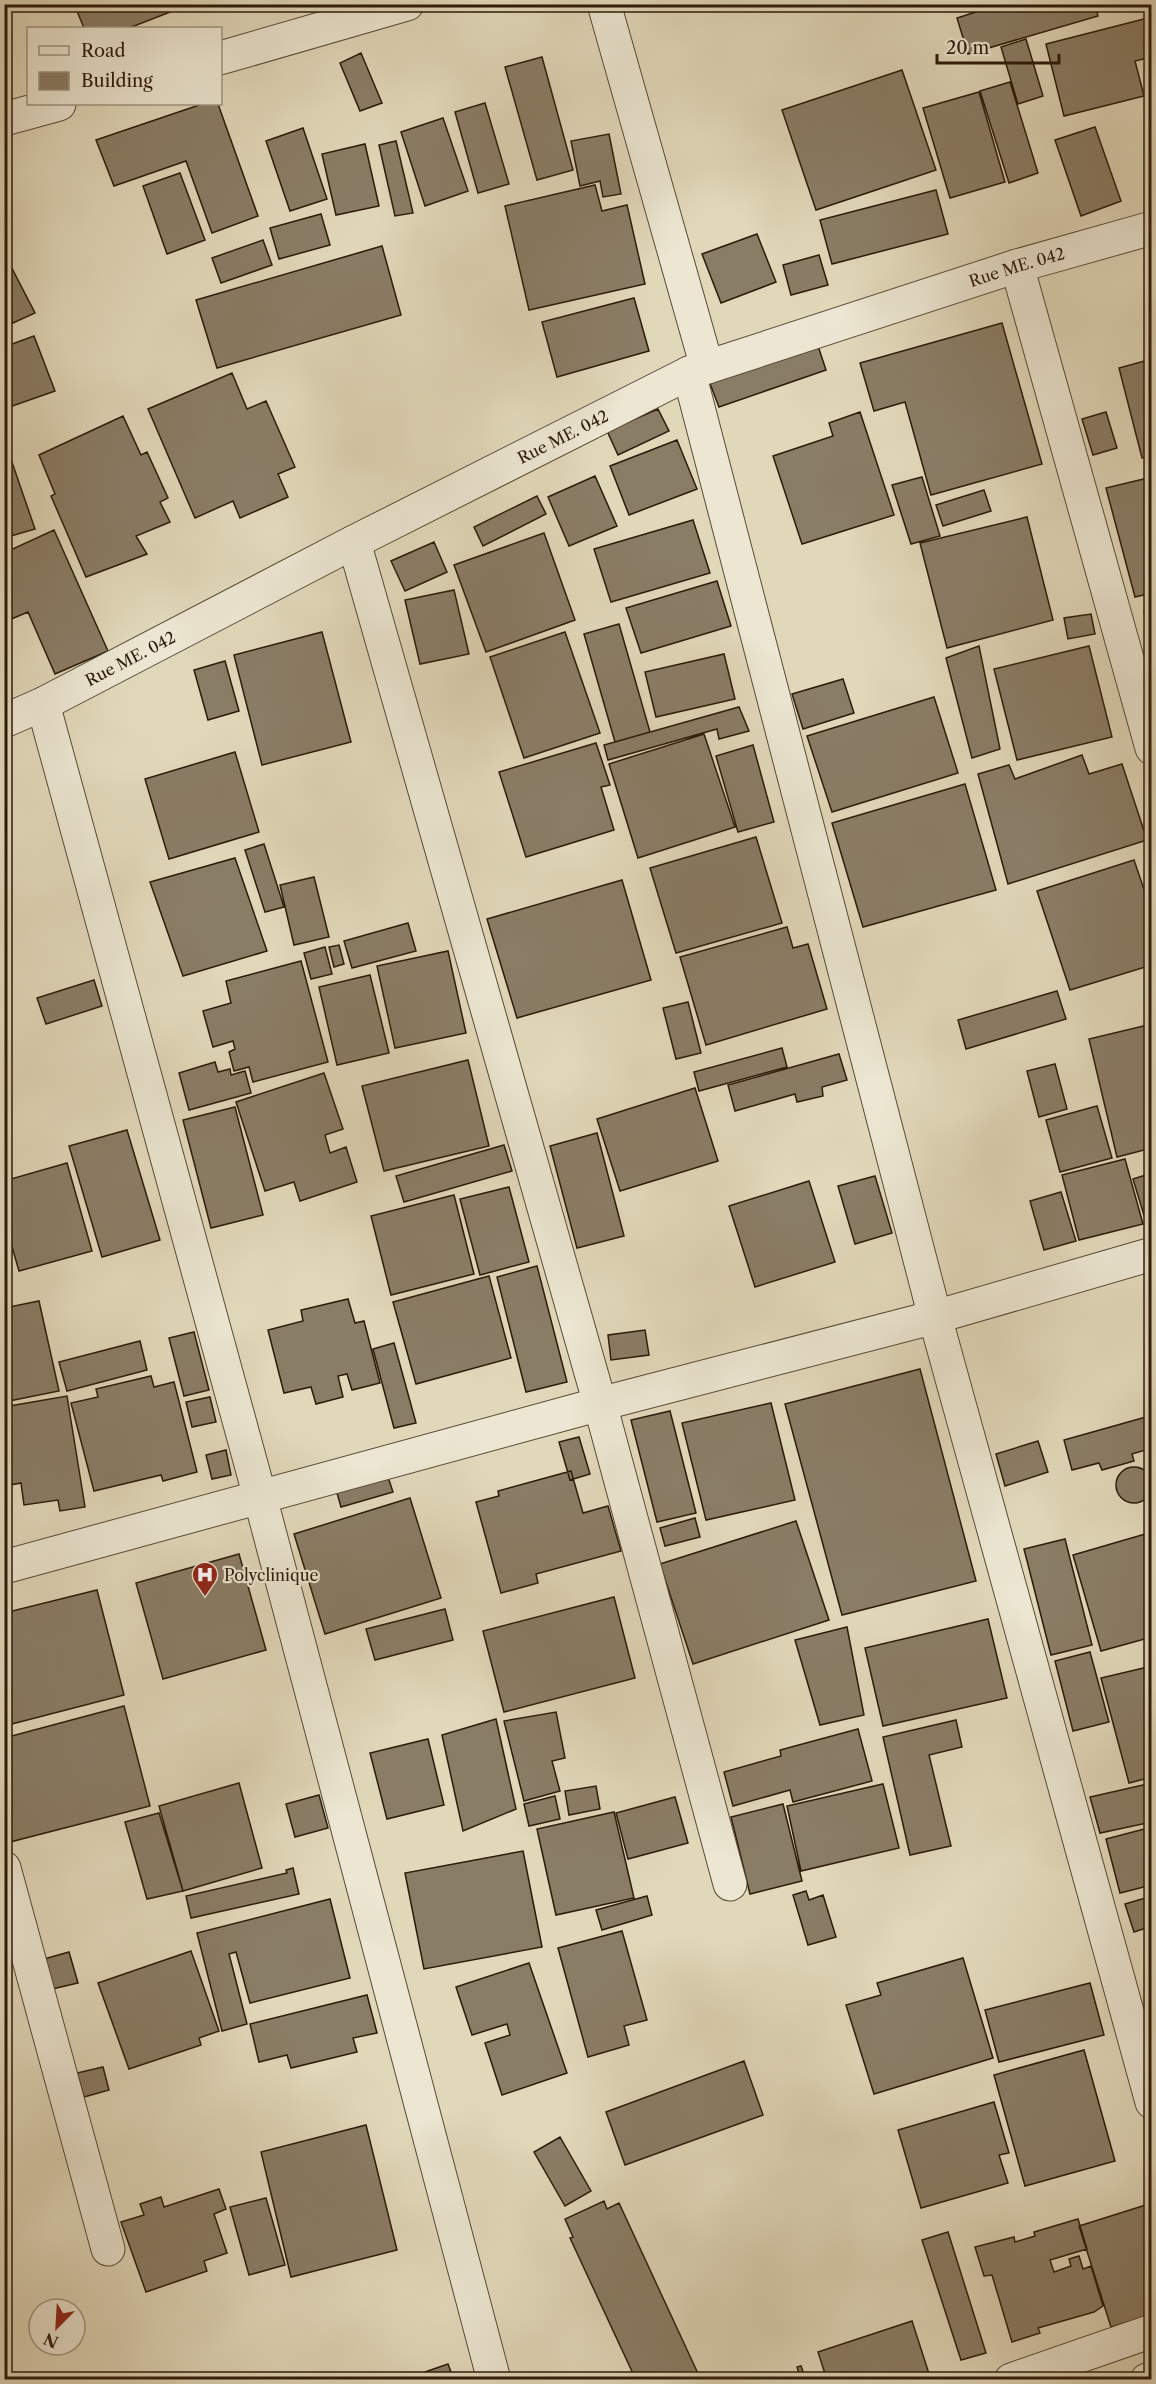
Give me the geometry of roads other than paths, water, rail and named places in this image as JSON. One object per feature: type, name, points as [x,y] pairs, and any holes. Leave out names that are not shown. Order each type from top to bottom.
[{"type":"street","points":[[222,56],[407,4]]},
{"type":"street","points":[[604,4],[935,1317],[1152,2102]]},
{"type":"street","points":[[4,119],[55,105]]},
{"type":"street","name":"Rue ME. 042","points":[[4,721],[43,704],[354,542],[698,370],[1017,266],[1152,228]]},
{"type":"street","points":[[1017,266],[1152,748]]},
{"type":"street","points":[[354,542],[600,1404],[730,1884]]},
{"type":"street","points":[[43,704],[260,1497],[494,2379]]},
{"type":"street","points":[[4,1567],[600,1404],[935,1317],[1152,1254]]},
{"type":"street","points":[[4,1868],[108,2249]]},
{"type":"street","points":[[1011,2379],[1152,2331]]},
{"type":"street","points":[[1147,2379],[1152,2378]]},
{"type":"place","name":"Polyclinique","points":[[205,1598]]}]
